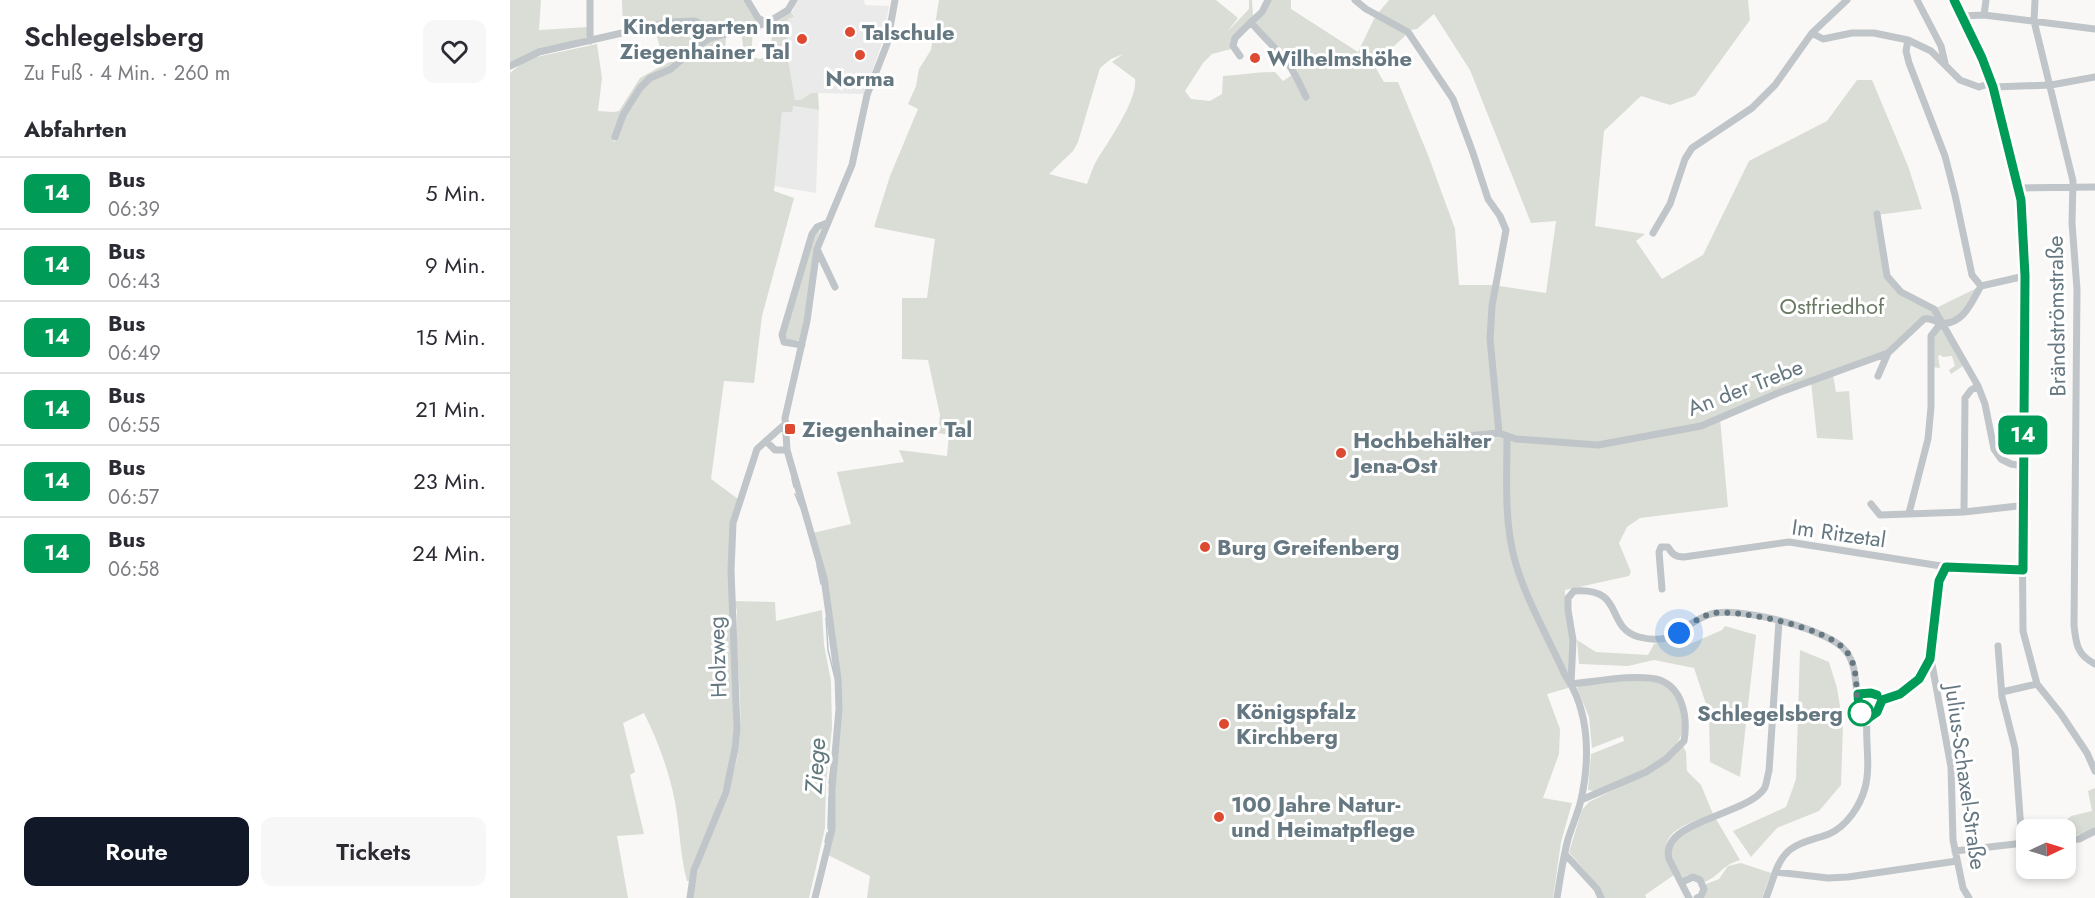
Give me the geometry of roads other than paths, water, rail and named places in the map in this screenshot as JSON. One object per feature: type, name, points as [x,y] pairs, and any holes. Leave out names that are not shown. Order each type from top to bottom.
[{"type":"street","points":[[590,0],[590,41]]},
{"type":"street","points":[[747,0],[758,18],[768,23]]},
{"type":"street","points":[[615,137],[623,115],[640,88],[650,78],[671,69],[710,38],[768,23],[788,10],[794,0]]},
{"type":"street","points":[[815,898],[832,830],[832,789],[839,709],[838,679],[822,572],[787,450],[784,424],[802,345],[817,249],[852,165],[867,95],[887,40],[894,0]]},
{"type":"street","points":[[1240,56],[1233,46],[1234,38],[1262,12],[1268,0]]},
{"type":"street","points":[[1355,0],[1366,9],[1408,32],[1421,51],[1459,112],[1488,200],[1500,216],[1506,230],[1492,306],[1490,339],[1499,434]]},
{"type":"street","points":[[1653,233],[1670,204],[1685,159],[1692,148],[1752,108],[1774,85],[1812,33],[1847,0]]},
{"type":"street","points":[[1917,0],[1941,46],[1946,65]]},
{"type":"street","points":[[1954,0],[1992,85],[2019,188],[2024,227],[2023,631],[2034,684],[2061,714],[2095,771]]},
{"type":"street","points":[[1984,15],[1986,0]]},
{"type":"street","name":"Brändströmstraße","points":[[2036,0],[2034,21],[2073,188],[2072,223],[2077,312],[2074,625],[2076,646],[2083,657],[2095,664]]},
{"type":"street","points":[[1962,16],[1984,15],[2095,29]]},
{"type":"street","points":[[510,66],[539,52],[654,25],[687,20],[700,23],[717,35]]},
{"type":"street","points":[[1251,22],[1282,56],[1306,97]]},
{"type":"street","points":[[1812,33],[1823,39],[1852,33],[1874,33],[1908,40],[1931,51],[1960,80],[1979,87],[2050,85],[2095,77]]},
{"type":"street","points":[[1908,40],[1906,51],[1909,63],[1945,156],[1972,275],[1981,286],[2025,276]]},
{"type":"street","points":[[2019,188],[2095,187]]},
{"type":"street","points":[[1877,214],[1887,276],[1901,292],[1934,309],[1978,386],[1985,404],[1994,449],[2001,459],[2011,464],[2023,465]]},
{"type":"street","points":[[802,345],[784,342],[782,335],[812,234],[817,227],[827,223]]},
{"type":"street","points":[[817,249],[835,287]]},
{"type":"street","name":"An der Trebe","points":[[1878,376],[1888,353],[1924,319],[1931,318],[1941,323],[1956,320],[1965,313],[1981,286]]},
{"type":"street","points":[[1909,513],[1929,428],[1931,336],[1941,323]]},
{"type":"street","name":"An der Trebe","points":[[1433,439],[1499,434],[1507,437],[1598,445],[1701,426],[1778,393],[1888,353]]},
{"type":"street","points":[[1964,512],[1965,398],[1971,390],[1978,386]]},
{"type":"street","name":"Holzweg","points":[[690,898],[694,870],[726,792],[737,729],[731,570],[734,516],[760,446],[784,424]]},
{"type":"street","points":[[1507,437],[1507,516],[1513,554],[1525,587],[1571,684],[1585,729],[1586,753],[1581,800],[1565,854],[1557,898]]},
{"type":"street","points":[[766,441],[775,450],[787,450]]},
{"type":"street","points":[[1872,504],[1880,515],[1964,512],[2018,506]]},
{"type":"street","name":"Im Ritzetal","points":[[1662,589],[1659,552],[1661,547],[1668,547],[1671,554],[1684,557],[1789,542],[1946,567],[2023,570]]},
{"type":"street","points":[[1867,719],[1877,712],[1882,700],[1900,694],[1919,679],[1930,659],[1939,581],[1946,567]]},
{"type":"street","points":[[1571,684],[1573,640],[1568,597],[1574,591],[1594,591],[1604,595],[1621,624],[1629,632],[1649,638],[1662,639],[1675,636],[1695,621],[1714,613],[1757,616],[1779,621],[1820,635],[1840,645],[1846,651],[1854,666],[1859,710],[1867,719],[1866,786],[1861,800],[1843,825],[1831,833],[1790,850],[1781,859],[1766,898]]},
{"type":"street","points":[[1689,898],[1667,853],[1667,848],[1674,837],[1685,828],[1742,806],[1758,796],[1766,786],[1769,771],[1779,621]]},
{"type":"street","points":[[1998,646],[2005,713],[2015,748],[2022,819]]},
{"type":"street","name":"Julius-Schaxel-Straße","points":[[1930,659],[1951,767],[1951,830],[1963,888],[1969,898]]},
{"type":"street","points":[[1571,684],[1639,678],[1656,679],[1670,686],[1679,696],[1685,714],[1684,741],[1666,759],[1646,771],[1581,800]]},
{"type":"street","points":[[2002,692],[2034,684]]},
{"type":"street","points":[[1858,694],[1871,693],[1882,700]]},
{"type":"street","points":[[2076,838],[2095,831]]},
{"type":"street","points":[[1955,851],[2016,844]]},
{"type":"street","points":[[1565,854],[1597,890],[1601,898]]},
{"type":"street","points":[[1776,872],[1828,878],[1848,877],[1957,861]]},
{"type":"street","points":[[1682,882],[1693,877],[1702,882],[1703,892],[1697,898]]},
{"type":"waterway","name":"Ziege","points":[[792,479],[794,487]]},
{"type":"waterway","name":"Ziege","points":[[795,494],[800,506]]},
{"type":"waterway","name":"Ziege","points":[[817,565],[821,584]]},
{"type":"waterway","name":"Ziege","points":[[826,618],[828,650],[835,678]]},
{"type":"waterway","name":"Ziege","points":[[829,783],[831,767]]},
{"type":"waterway","name":"Ziege","points":[[828,829],[829,797]]},
{"type":"waterway","name":"Ziege","points":[[825,842],[827,833]]},
{"type":"place","name":"Talschule","points":[[850,32]]},
{"type":"place","name":"Kindergarten Im Ziegenhainer Tal","points":[[802,39]]},
{"type":"place","name":"Norma","points":[[860,55]]},
{"type":"place","name":"Wilhelmshöhe","points":[[1255,58]]},
{"type":"place","name":"Ziegenhainer Tal","points":[[790,429]]},
{"type":"place","name":"Hochbehälter Jena-Ost","points":[[1341,453]]},
{"type":"place","name":"Burg Greifenberg","points":[[1205,547]]},
{"type":"place","name":"Schlegelsberg","points":[[1861,713]]},
{"type":"place","name":"Königspfalz Kirchberg","points":[[1224,724]]},
{"type":"place","name":"100 Jahre Natur- und Heimatpflege","points":[[1219,817]]},
{"type":"park label","name":"Ostfriedhof","points":[[1832,306]]}]
